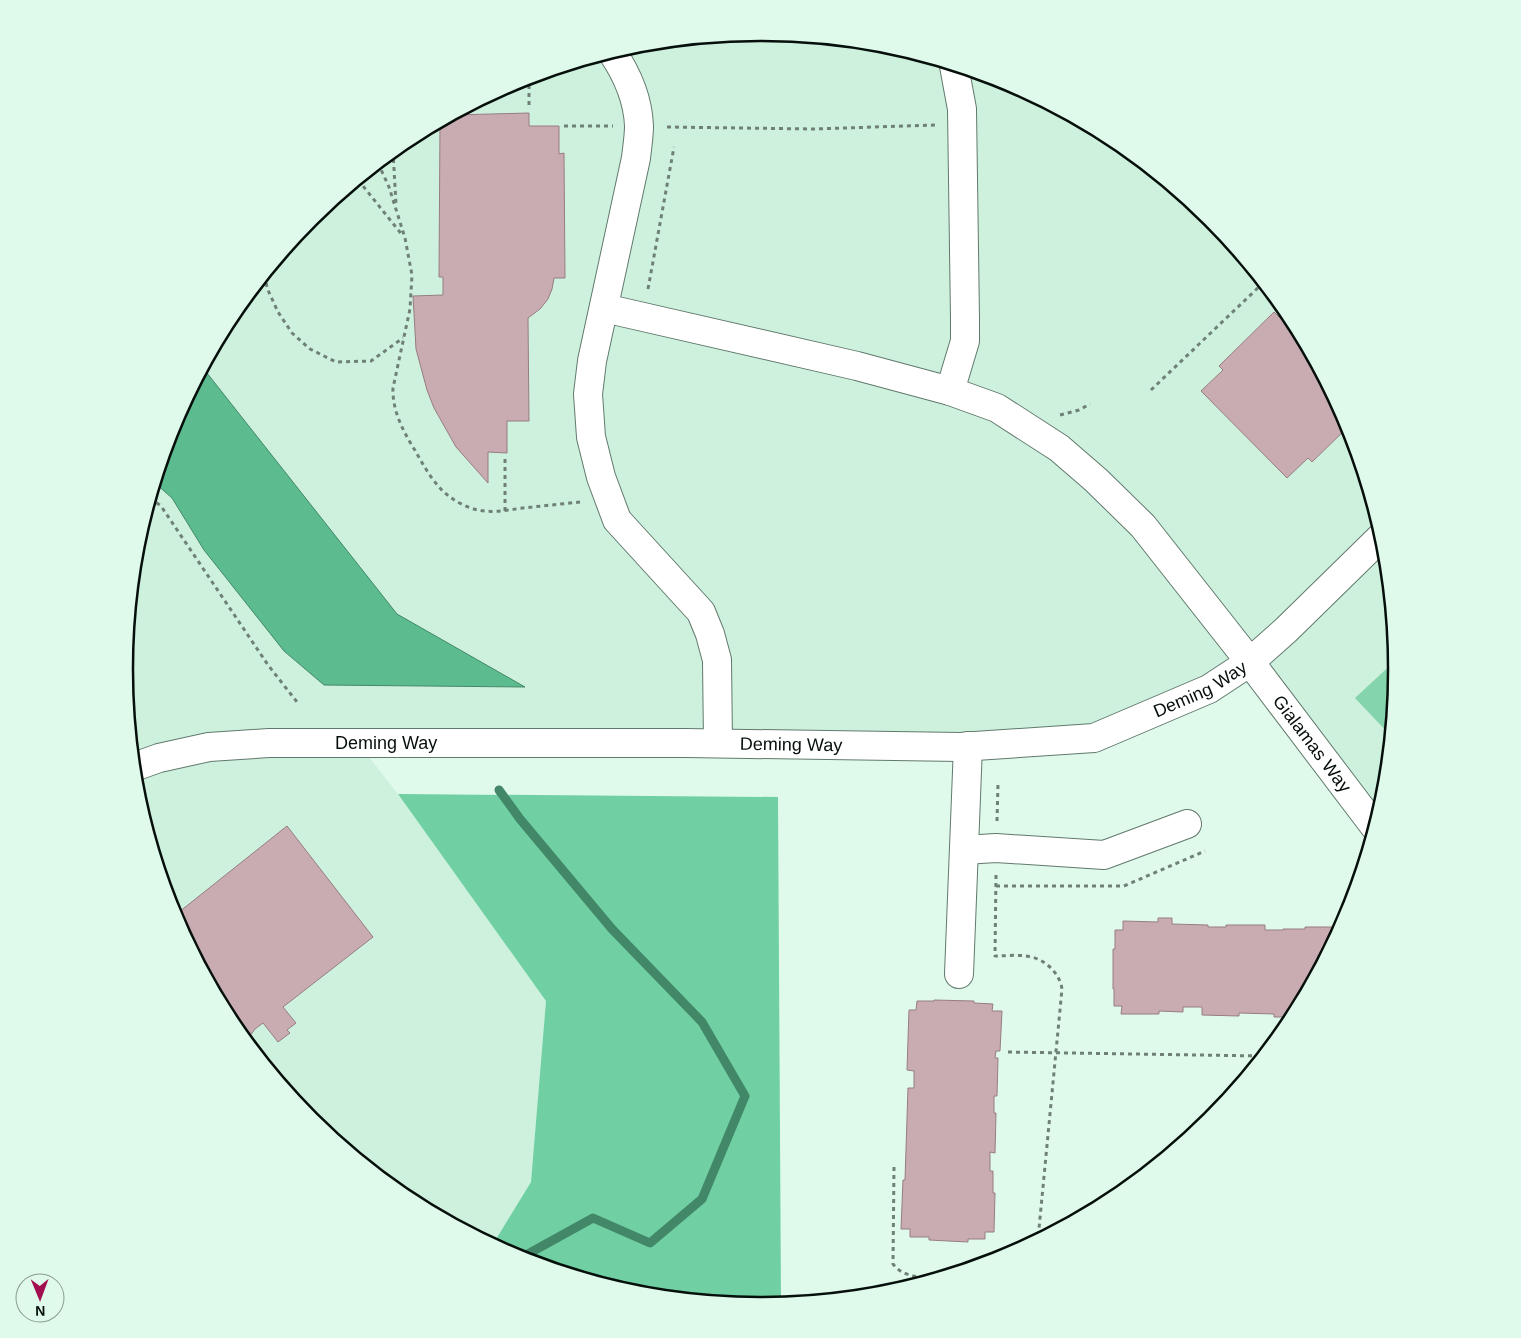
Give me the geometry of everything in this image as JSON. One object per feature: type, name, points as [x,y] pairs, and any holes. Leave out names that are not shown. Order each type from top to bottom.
[{"type":"street","points":[[617,58],[622,66],[634,94],[639,126],[636,158],[592,361],[588,394],[590,437],[601,477],[617,520],[701,612],[710,634],[717,660],[718,743]]},
{"type":"street","points":[[950,391],[965,341],[962,109],[955,73]]},
{"type":"street","name":"Gialamas Way","points":[[604,308],[857,366],[950,391],[997,408],[1059,448],[1096,480],[1143,526],[1370,819]]},
{"type":"street","name":"Deming Way","points":[[140,765],[159,758],[209,747],[269,743],[718,743],[968,746],[1094,738],[1209,689],[1250,662],[1286,630],[1375,543]]},
{"type":"street","points":[[959,974],[968,746]]},
{"type":"street","points":[[964,850],[996,848],[1104,855],[1188,824]]},
{"type":"path","points":[[528,86],[528,109]]},
{"type":"path","points":[[564,126],[814,129],[943,125]]},
{"type":"path","points":[[647,294],[674,147]]},
{"type":"path","points":[[394,160],[397,212]]},
{"type":"path","points":[[381,169],[389,187],[405,238],[412,275],[412,296],[393,388],[393,400],[413,447],[426,469],[449,496],[461,504],[474,509],[486,511],[505,510],[581,502]]},
{"type":"path","points":[[362,185],[405,238]]},
{"type":"path","points":[[266,282],[278,312],[292,333],[310,350],[336,362],[371,361],[404,338]]},
{"type":"path","points":[[1151,390],[1258,286]]},
{"type":"path","points":[[505,459],[505,510]]},
{"type":"path","points":[[156,502],[161,506],[268,665],[297,702]]},
{"type":"path","points":[[998,784],[994,956],[1030,956],[1046,964],[1056,973],[1061,980],[1062,989],[1039,1232]]},
{"type":"path","points":[[1008,1052],[1255,1056]]},
{"type":"path","points":[[894,1167],[893,1264],[904,1274],[918,1276]]},
{"type":"shaded area","points":[[760,41],[802,43],[883,53],[923,63],[1001,89],[1074,125],[1109,147],[1143,171],[1204,225],[1259,287],[1304,355],[1324,391],[1355,467],[1367,507],[1383,587],[1387,628],[1387,710],[1383,751],[1370,820],[1250,662],[1094,738],[358,743],[398,794],[546,1001],[531,1182],[497,1238],[447,1213],[412,1191],[378,1167],[347,1141],[289,1083],[262,1051],[239,1018],[197,947],[166,871],[154,831],[138,751],[133,669],[138,587],[154,507],[166,467],[197,391],[217,355],[262,287],[317,225],[378,171],[412,147],[447,125],[520,89],[598,63],[638,53],[719,43]]},
{"type":"shaded area","points":[[207,373],[397,614],[525,687],[324,685],[284,651],[204,550],[172,498],[160,487],[181,429]]},
{"type":"shaded area","points":[[1388,667],[1385,730],[1355,698]]},
{"type":"shaded area","points":[[398,794],[778,797],[781,1296],[719,1295],[638,1285],[559,1263],[497,1238],[531,1182],[546,1001]]},
{"type":"building","points":[[529,113],[529,126],[559,126],[559,154],[564,153],[565,278],[554,278],[548,299],[540,309],[528,318],[529,421],[507,421],[507,453],[488,452],[488,483],[456,447],[434,408],[416,349],[413,296],[443,295],[443,277],[439,277],[440,129],[467,115]]},
{"type":"building","points":[[1274,312],[1282,320],[1304,355],[1324,391],[1342,433],[1312,462],[1308,458],[1287,478],[1201,391],[1223,370],[1219,366]]},
{"type":"building","points":[[287,826],[373,937],[283,1007],[296,1023],[287,1030],[290,1033],[278,1042],[263,1023],[251,1035],[217,983],[197,947],[181,910]]},
{"type":"building","points":[[1158,918],[1172,918],[1172,924],[1208,925],[1208,927],[1265,925],[1265,930],[1332,927],[1324,947],[1283,1017],[1274,1017],[1274,1014],[1239,1013],[1239,1016],[1202,1015],[1202,1007],[1183,1007],[1183,1012],[1159,1011],[1159,1014],[1121,1014],[1122,1006],[1114,1006],[1113,949],[1115,949],[1115,930],[1123,930],[1123,921],[1158,922]]},
{"type":"building","points":[[917,1001],[974,1001],[974,1003],[993,1004],[992,1011],[1002,1011],[1000,1051],[996,1051],[995,1058],[998,1058],[997,1096],[994,1096],[994,1113],[996,1113],[995,1153],[990,1152],[990,1171],[993,1171],[993,1193],[995,1193],[994,1232],[985,1232],[985,1239],[968,1239],[968,1242],[929,1240],[929,1237],[910,1237],[910,1229],[901,1229],[903,1180],[905,1180],[908,1088],[914,1088],[914,1071],[907,1070],[909,1010],[916,1010]]},
{"type":"waterway","points":[[499,790],[520,819],[612,929],[702,1022],[745,1096],[702,1199],[650,1243],[593,1218],[530,1253]]}]
